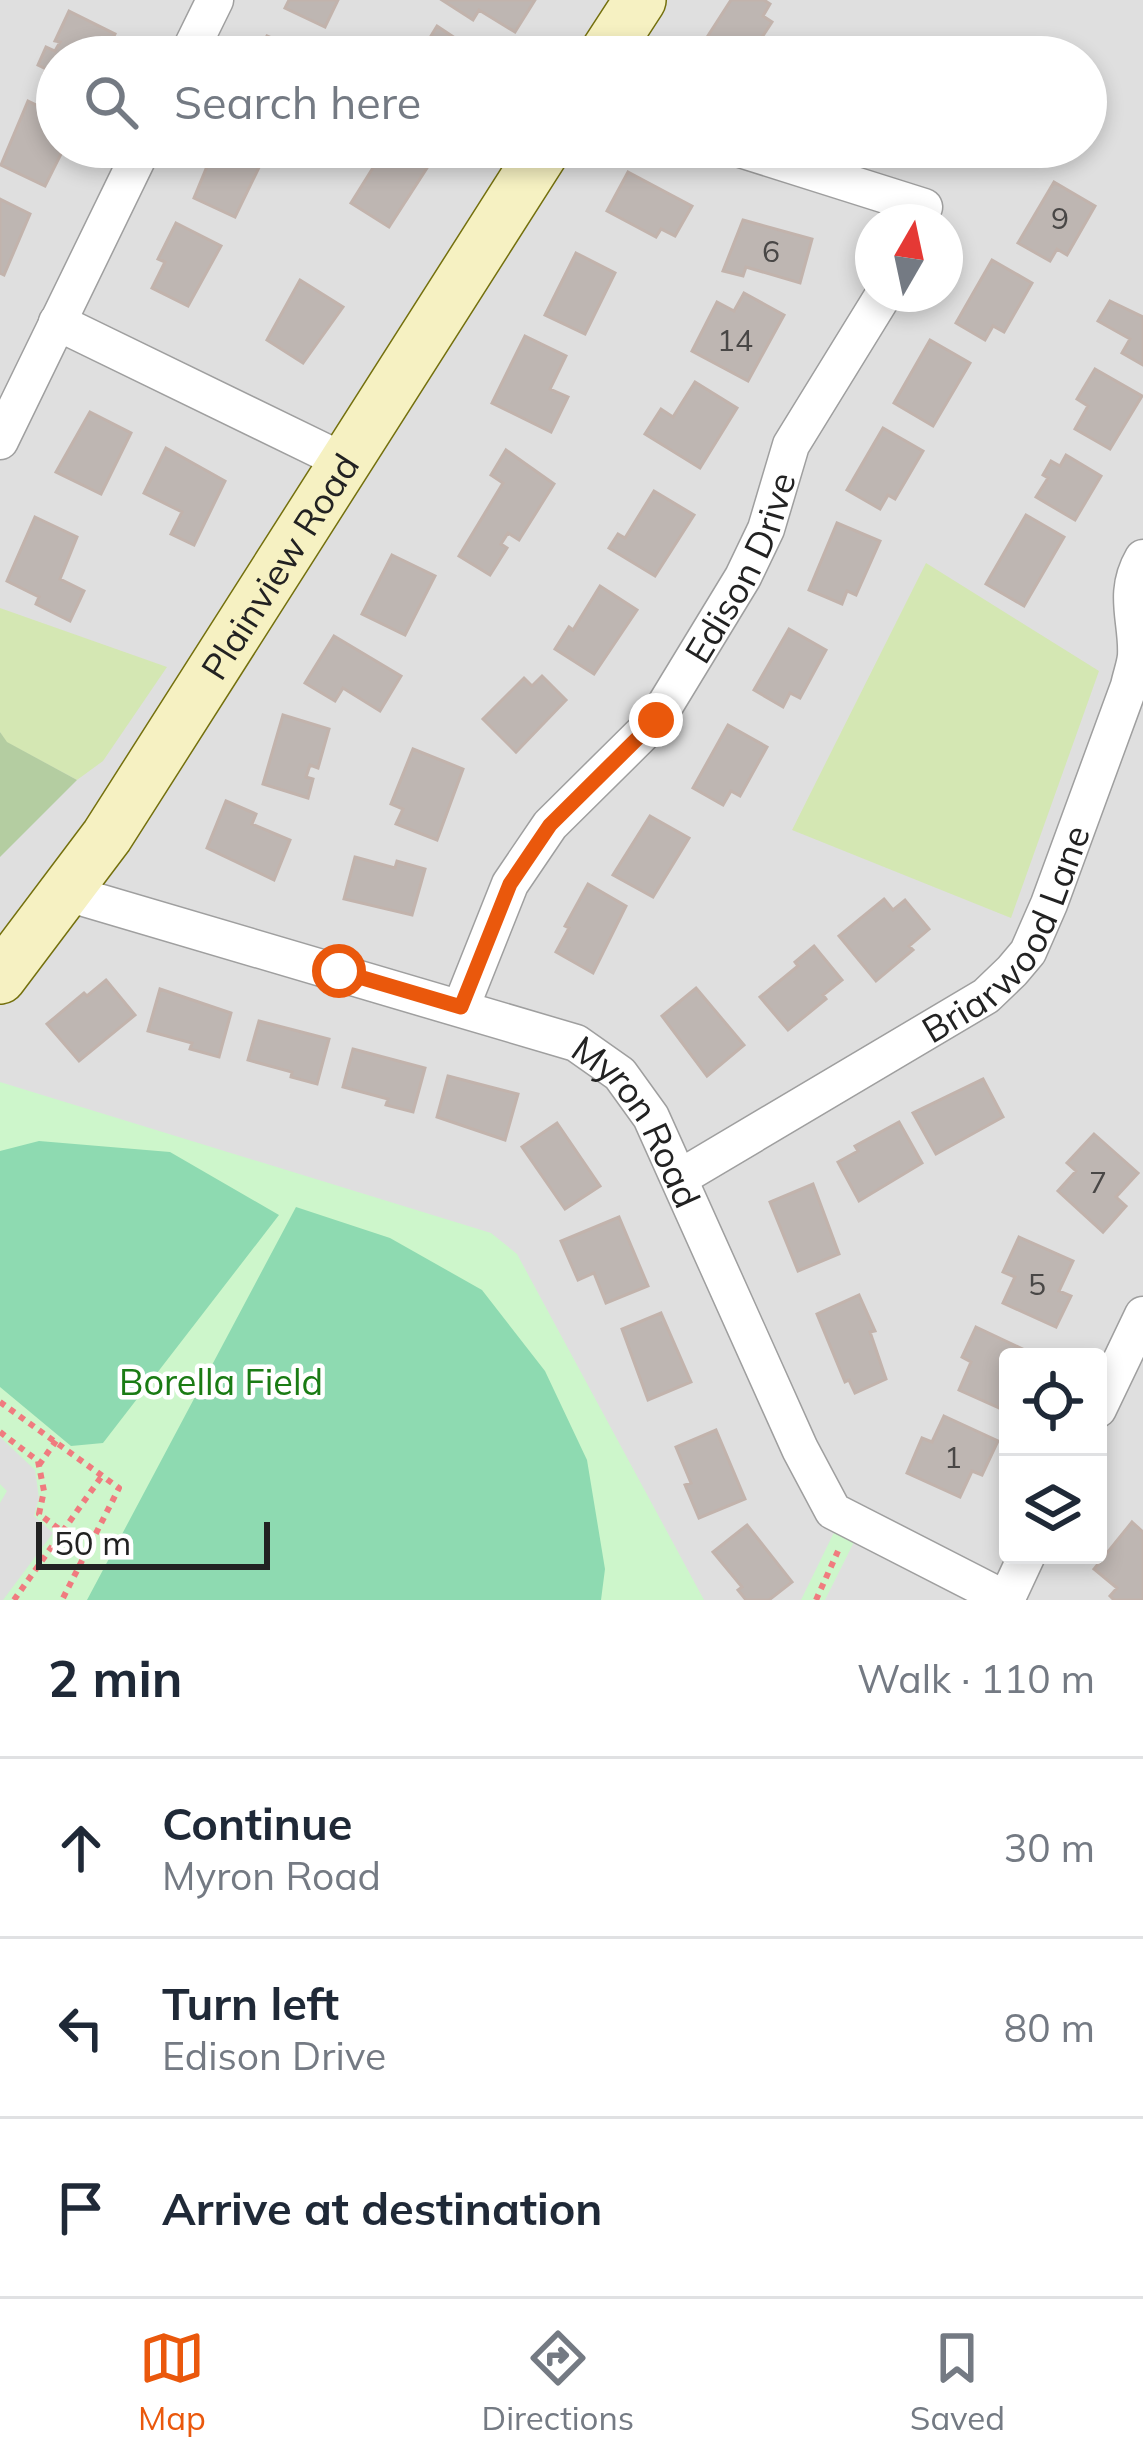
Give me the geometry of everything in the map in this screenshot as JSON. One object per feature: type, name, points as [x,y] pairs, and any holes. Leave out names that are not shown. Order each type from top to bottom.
[{"type":"main road","points":[[617,36],[640,0]]},
{"type":"main road","name":"Plainview Road","points":[[0,978],[106,836],[533,168]]},
{"type":"street","points":[[197,36],[215,0]]},
{"type":"street","points":[[0,441],[133,168]]},
{"type":"street","points":[[800,168],[914,204]]},
{"type":"street","name":"Edison Drive","points":[[461,1007],[510,884],[523,864],[550,825],[656,720],[743,577],[766,529],[791,445],[873,312]]},
{"type":"street","points":[[57,322],[345,462]]},
{"type":"street","name":"Briarwood Lane","points":[[681,1177],[986,996],[1028,952],[1136,688],[1130,613],[1143,558]]},
{"type":"street","name":"Myron Road","points":[[64,892],[576,1043],[620,1074],[651,1118],[681,1177],[717,1268],[833,1511],[1006,1600]]},
{"type":"street","points":[[1107,1389],[1143,1315]]},
{"type":"street","points":[[1006,1600],[1024,1564]]},
{"type":"path","points":[[0,1402],[119,1487],[62,1600]]},
{"type":"path","points":[[0,1432],[39,1465],[44,1491],[39,1514],[62,1532]]},
{"type":"path","points":[[39,1465],[56,1441]]},
{"type":"path","points":[[14,1600],[104,1474]]},
{"type":"path","points":[[816,1600],[852,1520]]},
{"type":"shaded area","points":[[0,0],[1143,0],[1143,1600],[0,1600]]},
{"type":"shaded area","points":[[0,1437],[35,1470],[39,1498],[34,1516],[53,1533],[3,1600],[0,1503],[7,1491],[0,1484]]},
{"type":"green space","points":[[926,563],[1099,671],[1011,918],[792,830]]},
{"type":"green space","points":[[0,608],[167,667],[103,761],[77,780],[6,742],[0,732]]},
{"type":"green space","points":[[0,732],[7,742],[77,780],[0,857]]},
{"type":"green space","name":"Borella Field","points":[[0,1082],[491,1233],[517,1254],[704,1600],[0,1600]]},
{"type":"green space","points":[[39,1141],[170,1152],[279,1215],[103,1443],[71,1446],[0,1387],[0,1151]]},
{"type":"green space","points":[[296,1207],[390,1238],[482,1290],[545,1371],[587,1460],[605,1569],[601,1600],[87,1600]]},
{"type":"green space","points":[[842,1516],[862,1526],[825,1600],[801,1600]]},
{"type":"building","points":[[289,0],[338,0],[325,27],[285,8]]},
{"type":"building","points":[[442,0],[535,0],[515,32],[479,10],[473,20]]},
{"type":"building","points":[[731,0],[770,4],[763,16],[772,22],[763,36],[708,36]]},
{"type":"building","points":[[69,11],[115,34],[114,36],[57,36]]},
{"type":"building","points":[[437,26],[452,36],[431,36]]},
{"type":"building","points":[[28,101],[36,105],[36,168],[54,168],[45,186],[1,165]]},
{"type":"building","points":[[206,168],[259,168],[235,217],[194,198]]},
{"type":"building","points":[[373,168],[427,168],[389,227],[351,203]]},
{"type":"building","points":[[628,172],[692,206],[675,236],[661,229],[656,237],[607,211]]},
{"type":"building","points":[[1054,182],[1095,206],[1067,255],[1057,249],[1050,261],[1018,243]]},
{"type":"building","points":[[0,199],[30,214],[4,275],[0,273]]},
{"type":"building","points":[[743,220],[812,239],[800,283],[746,267],[743,276],[723,271]]},
{"type":"building","points":[[176,223],[221,246],[188,306],[152,288],[165,262],[158,259]]},
{"type":"building","points":[[576,253],[615,273],[585,334],[545,315]]},
{"type":"building","points":[[992,260],[1032,283],[1004,332],[993,326],[985,340],[956,323]]},
{"type":"building","points":[[300,280],[343,307],[303,363],[267,340]]},
{"type":"building","points":[[744,293],[784,315],[748,381],[692,351],[717,302],[734,311]]},
{"type":"building","points":[[1110,301],[1143,317],[1143,365],[1122,353],[1130,339],[1098,321]]},
{"type":"building","points":[[525,336],[566,356],[550,389],[568,397],[551,432],[492,403]]},
{"type":"building","points":[[930,340],[970,363],[933,426],[894,403]]},
{"type":"building","points":[[1095,369],[1142,396],[1110,449],[1075,429],[1088,406],[1077,399]]},
{"type":"building","points":[[695,382],[737,408],[700,468],[645,434],[661,409],[673,417]]},
{"type":"building","points":[[90,412],[131,433],[101,494],[56,472]]},
{"type":"building","points":[[883,428],[923,451],[895,499],[888,495],[880,509],[847,490]]},
{"type":"building","points":[[166,448],[225,481],[194,545],[171,534],[182,512],[144,493]]},
{"type":"building","points":[[506,450],[554,484],[519,540],[508,533],[501,544],[507,548],[490,575],[459,556],[503,483],[491,475]]},
{"type":"building","points":[[1066,455],[1101,476],[1075,520],[1036,497],[1048,478],[1043,475],[1051,461],[1060,466]]},
{"type":"building","points":[[654,491],[694,515],[655,576],[609,548],[618,534],[625,538]]},
{"type":"building","points":[[1026,515],[1064,537],[1024,606],[986,584]]},
{"type":"building","points":[[35,517],[77,537],[60,579],[84,591],[70,621],[36,604],[39,597],[7,581]]},
{"type":"building","points":[[837,523],[880,541],[856,595],[847,591],[842,604],[809,590]]},
{"type":"building","points":[[392,555],[435,576],[405,635],[362,614]]},
{"type":"building","points":[[600,586],[637,610],[594,674],[555,649],[569,627],[573,630]]},
{"type":"building","points":[[789,629],[826,650],[800,698],[790,693],[783,707],[754,690]]},
{"type":"building","points":[[334,636],[401,676],[380,711],[343,688],[335,701],[305,683]]},
{"type":"building","points":[[542,676],[566,700],[516,752],[483,719],[524,678],[532,686]]},
{"type":"building","points":[[283,715],[329,729],[318,768],[310,765],[306,777],[313,779],[308,798],[263,784]]},
{"type":"building","points":[[728,725],[767,747],[740,796],[731,791],[723,805],[693,788]]},
{"type":"building","points":[[413,749],[463,769],[437,840],[396,824],[403,809],[391,804]]},
{"type":"building","points":[[226,801],[256,814],[252,824],[290,840],[274,880],[207,848]]},
{"type":"building","points":[[650,816],[689,838],[653,897],[613,875]]},
{"type":"building","points":[[355,857],[395,868],[397,861],[425,869],[412,915],[344,899]]},
{"type":"building","points":[[588,884],[626,906],[593,973],[556,952]]},
{"type":"building","points":[[884,899],[893,910],[905,900],[929,929],[909,946],[913,950],[876,981],[839,936]]},
{"type":"building","points":[[814,946],[842,980],[788,1030],[760,997]]},
{"type":"building","points":[[106,980],[135,1015],[79,1061],[47,1024]]},
{"type":"building","points":[[696,988],[744,1045],[707,1076],[662,1016]]},
{"type":"building","points":[[160,989],[231,1013],[219,1057],[190,1049],[192,1043],[148,1031]]},
{"type":"building","points":[[259,1021],[329,1039],[317,1084],[248,1060]]},
{"type":"building","points":[[353,1049],[425,1068],[413,1112],[386,1105],[388,1099],[343,1087]]},
{"type":"building","points":[[448,1076],[518,1094],[505,1140],[437,1117]]},
{"type":"building","points":[[983,1079],[1003,1117],[936,1154],[913,1113]]},
{"type":"building","points":[[899,1122],[922,1163],[859,1201],[838,1162],[858,1151],[855,1146]]},
{"type":"building","points":[[557,1123],[600,1186],[565,1209],[522,1147]]},
{"type":"building","points":[[1094,1134],[1138,1173],[1116,1197],[1126,1206],[1103,1232],[1058,1191],[1076,1171],[1067,1163]]},
{"type":"building","points":[[813,1184],[839,1254],[798,1271],[770,1202]]},
{"type":"building","points":[[619,1217],[648,1286],[606,1303],[594,1273],[578,1280],[561,1241]]},
{"type":"building","points":[[1019,1237],[1073,1261],[1059,1291],[1071,1296],[1056,1327],[1003,1303],[1015,1277],[1003,1272]]},
{"type":"building","points":[[859,1295],[875,1331],[870,1332],[886,1379],[855,1393],[849,1380],[845,1382],[817,1314]]},
{"type":"building","points":[[661,1313],[691,1382],[648,1400],[622,1329]]},
{"type":"building","points":[[976,1327],[1020,1348],[999,1348],[999,1408],[959,1390],[971,1362],[962,1357]]},
{"type":"building","points":[[944,1416],[998,1441],[982,1475],[972,1471],[960,1497],[907,1473],[922,1438],[932,1442]]},
{"type":"building","points":[[716,1430],[745,1499],[699,1518],[676,1447]]},
{"type":"building","points":[[1132,1522],[1143,1532],[1143,1600],[1110,1596],[1117,1588],[1094,1569],[1107,1564],[1107,1553]]},
{"type":"building","points":[[747,1525],[792,1582],[769,1600],[746,1600],[738,1590],[742,1587],[713,1552]]},
{"type":"route","points":[[339,971],[461,1007],[510,884],[550,825],[656,720]]}]
